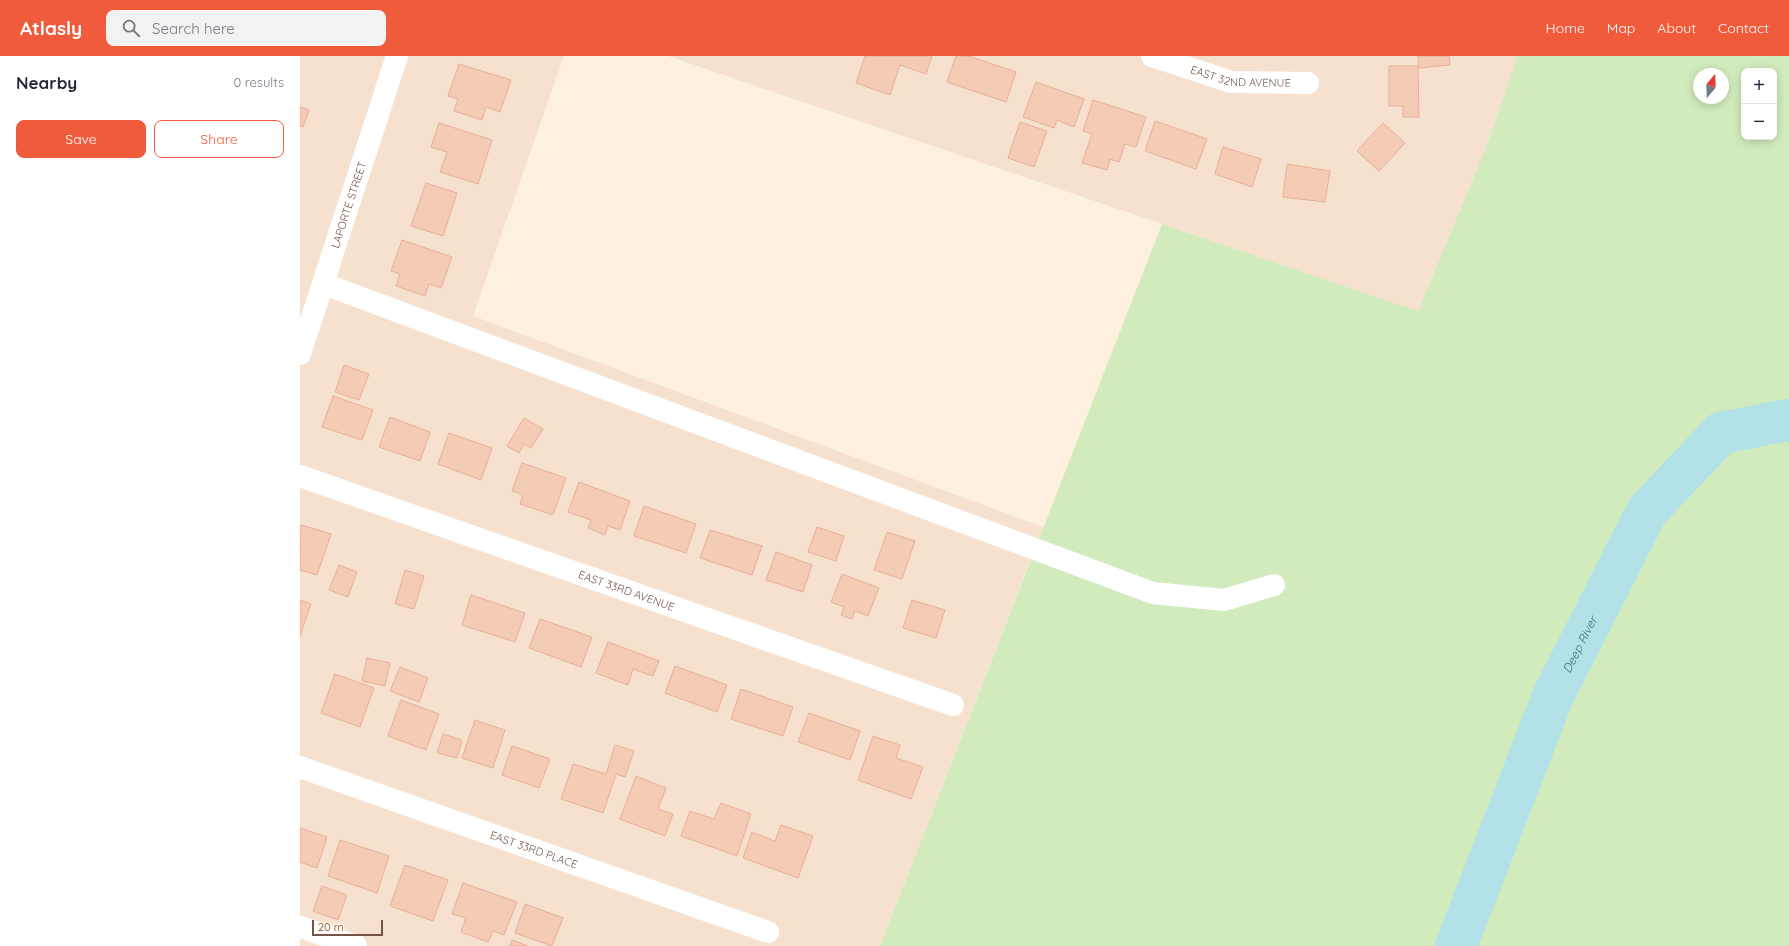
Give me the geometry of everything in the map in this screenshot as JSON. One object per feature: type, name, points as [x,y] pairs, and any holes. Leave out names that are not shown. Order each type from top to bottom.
[{"type":"street","name":"LAPORTE STREET","points":[[300,354],[397,56]]},
{"type":"street","name":"EAST 32ND AVENUE","points":[[1152,56],[1231,82],[1308,83]]},
{"type":"street","points":[[324,284],[1153,593],[1224,600],[1274,585]]},
{"type":"street","name":"EAST 33RD AVENUE","points":[[300,476],[954,705]]},
{"type":"street","name":"EAST 33RD PLACE","points":[[300,767],[768,932]]},
{"type":"street","points":[[300,927],[356,946]]},
{"type":"shaded area","points":[[300,56],[564,56],[473,316],[1043,527],[880,946],[300,946]]},
{"type":"shaded area","points":[[668,56],[1515,56],[1517,59],[1485,150],[1418,311]]},
{"type":"green space","points":[[1515,56],[1789,56],[1789,946],[880,946],[1162,224],[1418,311],[1485,150],[1517,59]]},
{"type":"building","points":[[865,56],[932,56],[926,74],[900,65],[890,95],[856,83]]},
{"type":"building","points":[[956,56],[969,56],[1016,72],[1006,102],[947,82]]},
{"type":"building","points":[[1418,56],[1449,56],[1450,65],[1419,68]]},
{"type":"building","points":[[459,64],[511,80],[500,112],[486,107],[482,120],[454,111],[458,99],[448,96]]},
{"type":"building","points":[[1389,66],[1418,66],[1419,117],[1403,117],[1403,106],[1389,106]]},
{"type":"building","points":[[1036,82],[1084,99],[1074,127],[1057,120],[1054,128],[1023,117]]},
{"type":"building","points":[[1093,100],[1146,117],[1136,147],[1125,144],[1119,162],[1110,159],[1107,170],[1082,163],[1092,134],[1083,131]]},
{"type":"building","points":[[300,107],[309,110],[303,127],[300,126]]},
{"type":"building","points":[[1155,121],[1207,139],[1196,169],[1145,151]]},
{"type":"building","points":[[1020,122],[1047,131],[1034,167],[1008,158]]},
{"type":"building","points":[[439,123],[492,140],[478,184],[440,172],[447,152],[431,147]]},
{"type":"building","points":[[1383,123],[1405,143],[1379,171],[1357,151]]},
{"type":"building","points":[[1223,147],[1261,159],[1252,187],[1215,174]]},
{"type":"building","points":[[1287,164],[1330,171],[1325,202],[1283,197]]},
{"type":"building","points":[[426,183],[457,193],[443,236],[411,226]]},
{"type":"building","points":[[402,240],[452,257],[441,288],[429,284],[425,296],[396,286],[400,274],[391,271]]},
{"type":"building","points":[[344,365],[369,374],[359,400],[335,392]]},
{"type":"building","points":[[333,396],[373,410],[362,440],[322,427]]},
{"type":"building","points":[[390,417],[430,432],[420,461],[379,447]]},
{"type":"building","points":[[524,418],[543,429],[531,448],[524,444],[519,453],[507,446]]},
{"type":"building","points":[[449,433],[492,448],[481,480],[438,464]]},
{"type":"building","points":[[522,463],[566,478],[553,515],[520,504],[523,495],[512,491]]},
{"type":"building","points":[[579,482],[630,501],[620,530],[608,526],[605,535],[588,528],[591,520],[568,512]]},
{"type":"building","points":[[644,506],[696,524],[686,553],[634,536]]},
{"type":"building","points":[[301,525],[331,534],[317,575],[300,570]]},
{"type":"building","points":[[817,527],[844,536],[836,561],[808,552]]},
{"type":"building","points":[[710,530],[762,546],[752,575],[700,558]]},
{"type":"building","points":[[887,532],[915,541],[902,579],[874,570]]},
{"type":"building","points":[[776,552],[812,565],[803,592],[766,580]]},
{"type":"building","points":[[339,565],[357,572],[348,597],[329,590]]},
{"type":"building","points":[[405,570],[424,576],[414,609],[395,604]]},
{"type":"building","points":[[842,574],[879,588],[868,616],[855,611],[852,619],[841,615],[844,607],[831,602]]},
{"type":"building","points":[[471,595],[525,613],[515,642],[462,625]]},
{"type":"building","points":[[300,600],[311,604],[300,636]]},
{"type":"building","points":[[912,600],[945,610],[936,638],[903,628]]},
{"type":"building","points":[[540,619],[592,637],[581,667],[529,648]]},
{"type":"building","points":[[608,642],[659,661],[653,676],[633,669],[628,685],[596,673]]},
{"type":"building","points":[[367,658],[390,663],[385,686],[362,681]]},
{"type":"building","points":[[675,666],[727,685],[717,712],[665,693]]},
{"type":"building","points":[[400,667],[428,678],[419,702],[390,691]]},
{"type":"building","points":[[335,674],[374,688],[360,727],[321,713]]},
{"type":"building","points":[[741,689],[793,707],[783,736],[731,719]]},
{"type":"building","points":[[401,700],[439,714],[426,750],[388,736]]},
{"type":"building","points":[[809,713],[860,731],[850,760],[798,742]]},
{"type":"building","points":[[475,720],[505,730],[493,768],[462,758]]},
{"type":"building","points":[[443,734],[462,740],[457,758],[437,753]]},
{"type":"building","points":[[873,736],[900,745],[896,758],[923,767],[911,799],[858,780]]},
{"type":"building","points":[[615,745],[634,751],[625,777],[616,774],[603,813],[561,799],[573,764],[606,774]]},
{"type":"building","points":[[512,746],[550,759],[539,788],[502,775]]},
{"type":"building","points":[[636,776],[666,788],[658,809],[673,814],[665,836],[620,819]]},
{"type":"building","points":[[721,803],[751,814],[737,856],[681,836],[690,811],[714,819]]},
{"type":"building","points":[[781,825],[813,836],[798,878],[743,858],[752,832],[775,841]]},
{"type":"building","points":[[300,828],[327,837],[317,868],[300,862]]},
{"type":"building","points":[[340,840],[389,856],[377,893],[328,876]]},
{"type":"building","points":[[405,865],[448,880],[433,921],[390,906]]},
{"type":"building","points":[[463,883],[517,902],[504,935],[493,931],[488,942],[461,932],[466,918],[452,914]]},
{"type":"building","points":[[322,886],[347,895],[338,920],[313,911]]},
{"type":"building","points":[[525,904],[563,918],[552,946],[515,933]]},
{"type":"building","points":[[512,940],[528,946],[510,946]]},
{"type":"waterway","name":"Deep River","points":[[1456,946],[1553,696],[1647,511],[1721,433],[1789,420]]}]
